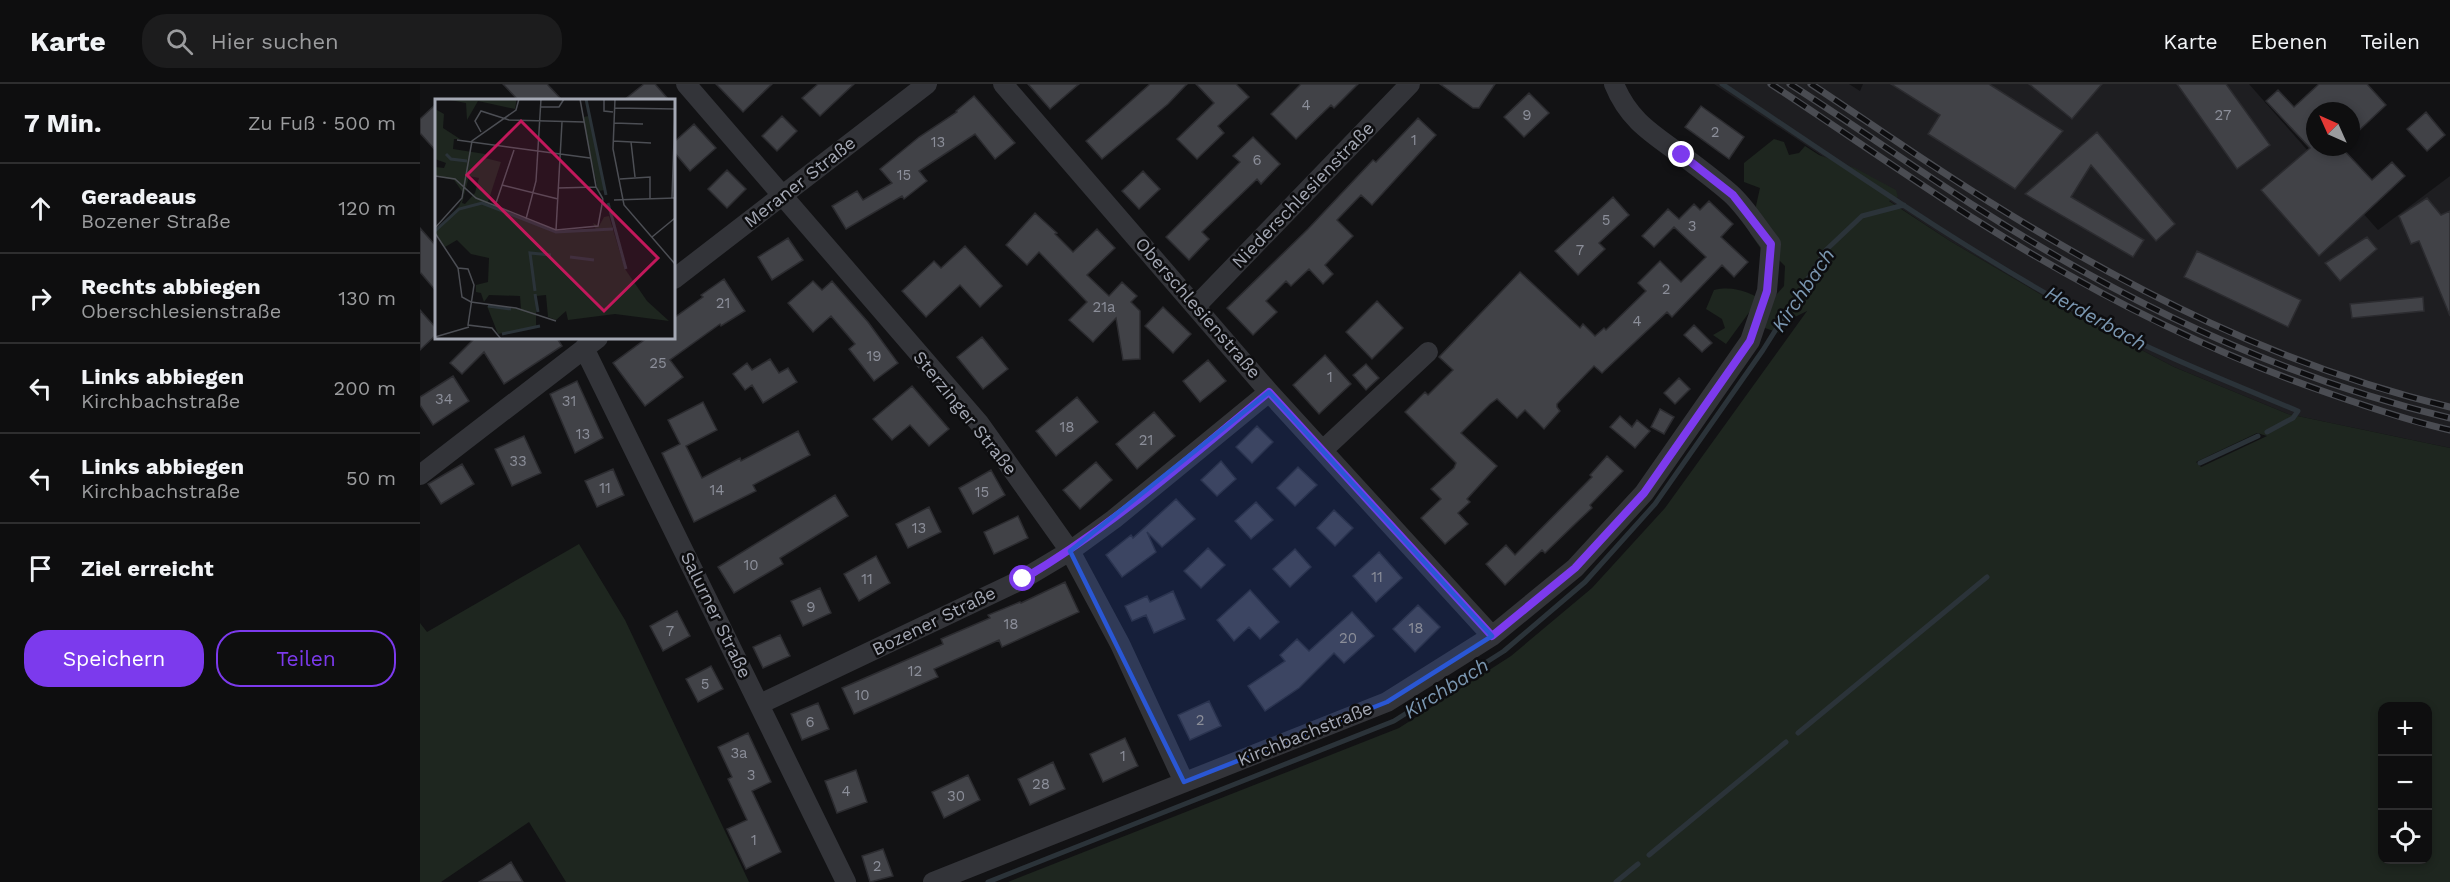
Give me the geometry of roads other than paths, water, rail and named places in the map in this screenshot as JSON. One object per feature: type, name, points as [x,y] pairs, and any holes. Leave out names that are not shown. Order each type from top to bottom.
[{"type":"street","name":"Sterzinger Straße","points":[[686,84],[979,423],[1070,551],[1120,644],[1184,782]]},
{"type":"street","name":"Meraner Straße","points":[[675,278],[927,84]]},
{"type":"street","name":"Oberschlesienstraße","points":[[1003,84],[1269,392],[1492,636]]},
{"type":"street","name":"Niederschlesienstraße","points":[[1196,306],[1410,84]]},
{"type":"street","name":"Kirchbachstraße","points":[[933,882],[1387,702],[1492,636],[1575,568],[1644,493],[1750,341],[1767,291],[1771,244],[1733,195],[1652,135],[1634,118],[1614,84]]},
{"type":"street","points":[[420,475],[591,343]]},
{"type":"street","name":"Salurner Straße","points":[[591,343],[846,882]]},
{"type":"street","points":[[1323,450],[1428,352]]},
{"type":"street","name":"Bozener Straße","points":[[760,704],[1023,579],[1070,551],[1114,519],[1269,392]]},
{"type":"waterway","name":"Herderbach","points":[[1722,84],[1902,204],[2039,290],[2138,342],[2298,411],[2293,418],[2267,432]]},
{"type":"waterway","name":"Kirchbach","points":[[988,882],[1394,721],[1504,651],[1585,582],[1655,504],[1763,350],[1826,250],[1862,216],[1904,205]]},
{"type":"waterway","points":[[2200,463],[2258,436]]},
{"type":"waterway","points":[[1798,733],[1987,577]]},
{"type":"waterway","points":[[1649,855],[1786,742]]},
{"type":"waterway","points":[[1616,882],[1638,864]]},
{"type":"railway","points":[[1771,84],[1971,217],[2100,293],[2145,316],[2281,376],[2389,413],[2450,430]]},
{"type":"railway","points":[[1790,84],[1979,209],[2034,243],[2147,305],[2265,359],[2326,382],[2450,418]]},
{"type":"railway","points":[[1811,84],[1988,201],[2098,266],[2154,295],[2211,323],[2328,371],[2388,391],[2450,407]]}]
